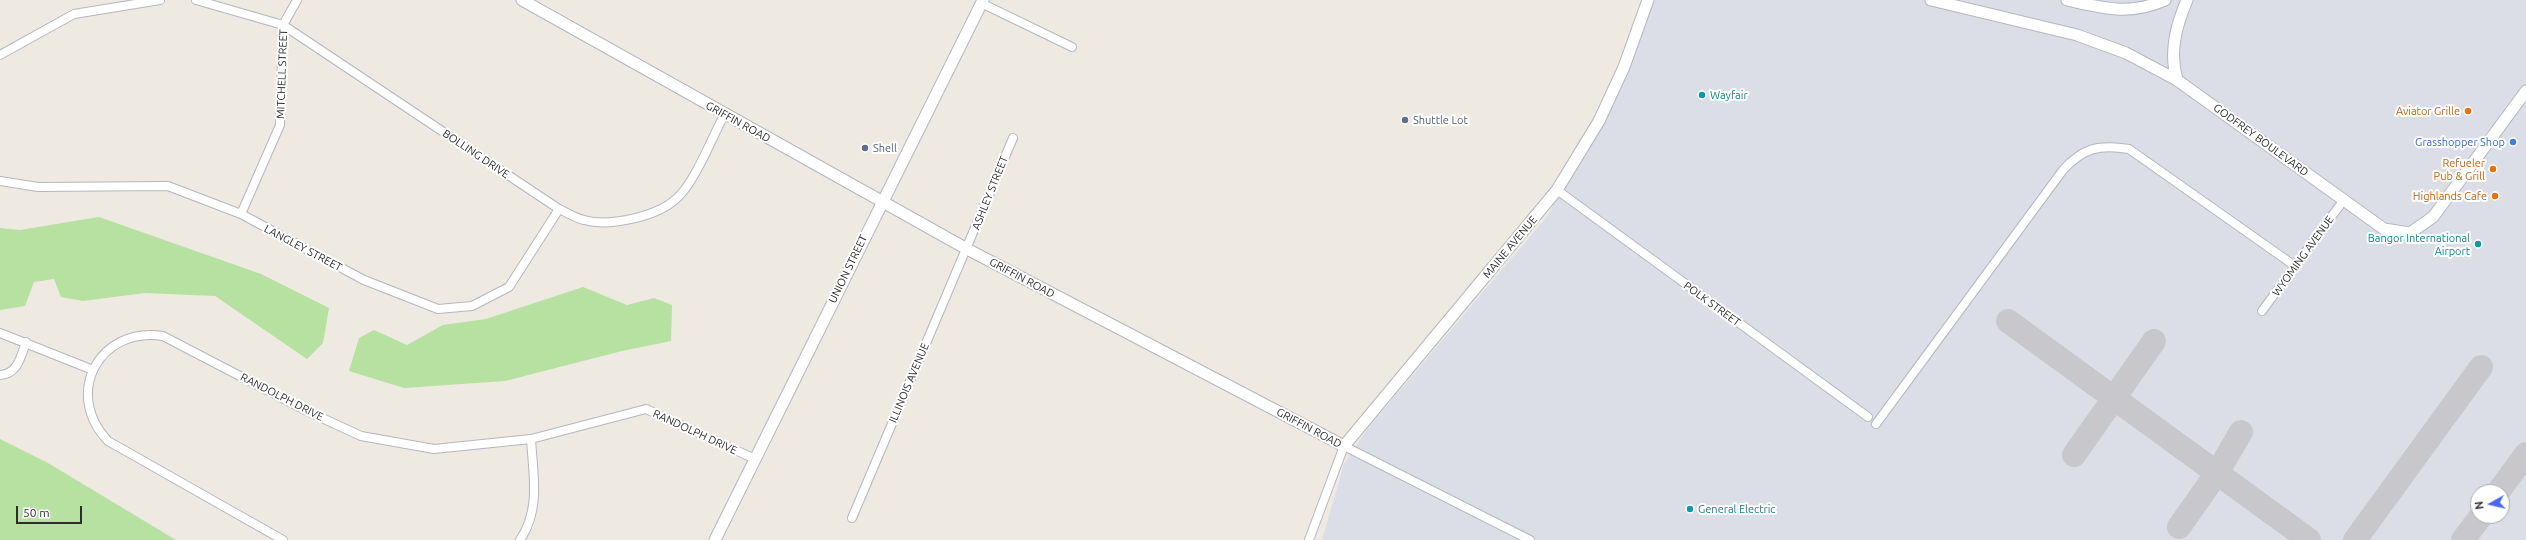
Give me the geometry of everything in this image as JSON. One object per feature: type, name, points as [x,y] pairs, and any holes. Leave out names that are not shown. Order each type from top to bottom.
[{"type":"street","points":[[0,56],[74,14],[160,0]]},
{"type":"street","name":"BOLLING DRIVE","points":[[196,0],[283,25],[558,209],[584,220],[618,222],[648,214],[676,199],[690,180],[724,115]]},
{"type":"street","name":"MITCHELL STREET","points":[[241,214],[280,125],[283,25],[297,0]]},
{"type":"street","name":"GRIFFIN ROAD","points":[[522,0],[724,115],[967,249],[1344,446],[1530,540]]},
{"type":"street","name":"MAINE AVENUE","points":[[1640,0],[1640,26]]},
{"type":"street","name":"MAINE AVENUE","points":[[1344,446],[1557,190],[1599,121],[1624,67],[1640,26],[1648,0]]},
{"type":"street","name":"GODFREY BOULEVARD","points":[[1931,0],[2026,22],[2102,43],[2177,80],[2384,230],[2410,233],[2424,224],[2446,200],[2526,91]]},
{"type":"street","points":[[2067,0],[2102,8],[2126,10],[2144,8],[2165,0]]},
{"type":"street","points":[[2177,80],[2172,52],[2177,26],[2187,0]]},
{"type":"street","points":[[982,1],[1072,47]]},
{"type":"street","name":"UNION STREET","points":[[716,540],[881,202],[982,1]]},
{"type":"street","name":"ASHLEY STREET","points":[[967,249],[1012,138]]},
{"type":"street","points":[[1876,424],[2063,170],[2077,155],[2097,147],[2115,146],[2129,149],[2295,266]]},
{"type":"street","name":"LANGLEY STREET","points":[[0,180],[38,187],[168,186],[241,214],[364,280],[438,309],[472,306],[509,287],[558,209]]},
{"type":"street","name":"POLK STREET","points":[[1557,190],[1868,418]]},
{"type":"street","name":"WYOMING AVENUE","points":[[2262,311],[2343,201]]},
{"type":"street","name":"ILLINOIS AVENUE","points":[[852,518],[967,249]]},
{"type":"street","points":[[0,333],[26,342],[93,370]]},
{"type":"street","name":"RANDOLPH DRIVE","points":[[283,540],[108,441],[96,426],[89,408],[88,388],[93,370],[105,352],[122,340],[142,335],[163,336],[307,412],[361,436],[434,449],[531,439],[646,409],[755,459]]},
{"type":"street","points":[[0,375],[10,372],[16,367],[26,342]]},
{"type":"street","points":[[520,540],[533,517],[535,501],[531,439]]},
{"type":"street","points":[[1309,540],[1344,446]]},
{"type":"shaded area","name":"Bangor International Airport","points":[[1650,0],[2526,0],[2526,540],[1322,540],[1344,464],[1368,428],[1549,214]]},
{"type":"green space","points":[[99,217],[261,274],[329,308],[323,343],[307,359],[215,296],[145,293],[83,301],[61,297],[54,279],[34,282],[25,306],[0,310],[0,228],[20,230]]},
{"type":"green space","points":[[583,287],[627,305],[654,298],[672,305],[671,341],[622,351],[505,381],[404,388],[349,371],[359,338],[374,330],[407,345],[443,325],[486,319]]},
{"type":"green space","points":[[0,439],[48,463],[176,540],[0,540]]},
{"type":"taxiway","points":[[2008,321],[2309,540]]},
{"type":"taxiway","points":[[2074,455],[2154,341]]},
{"type":"taxiway","points":[[2355,540],[2481,367]]},
{"type":"taxiway","points":[[2179,527],[2217,473],[2241,432]]},
{"type":"taxiway","points":[[2504,484],[2526,454]]},
{"type":"taxiway","points":[[2463,540],[2475,524]]},
{"type":"place","name":"Wayfair","points":[[1702,95]]},
{"type":"place","name":"Aviator Grille","points":[[2468,111]]},
{"type":"place","name":"Shuttle Lot","points":[[1405,120]]},
{"type":"place","name":"Grasshopper Shop","points":[[2513,142]]},
{"type":"place","name":"Shell","points":[[865,148]]},
{"type":"place","name":"Refueler Pub & Grill","points":[[2493,169]]},
{"type":"place","name":"Highlands Cafe","points":[[2495,196]]},
{"type":"place","name":"Bangor International Airport","points":[[2478,244]]},
{"type":"place","name":"General Electric","points":[[1690,509]]}]
